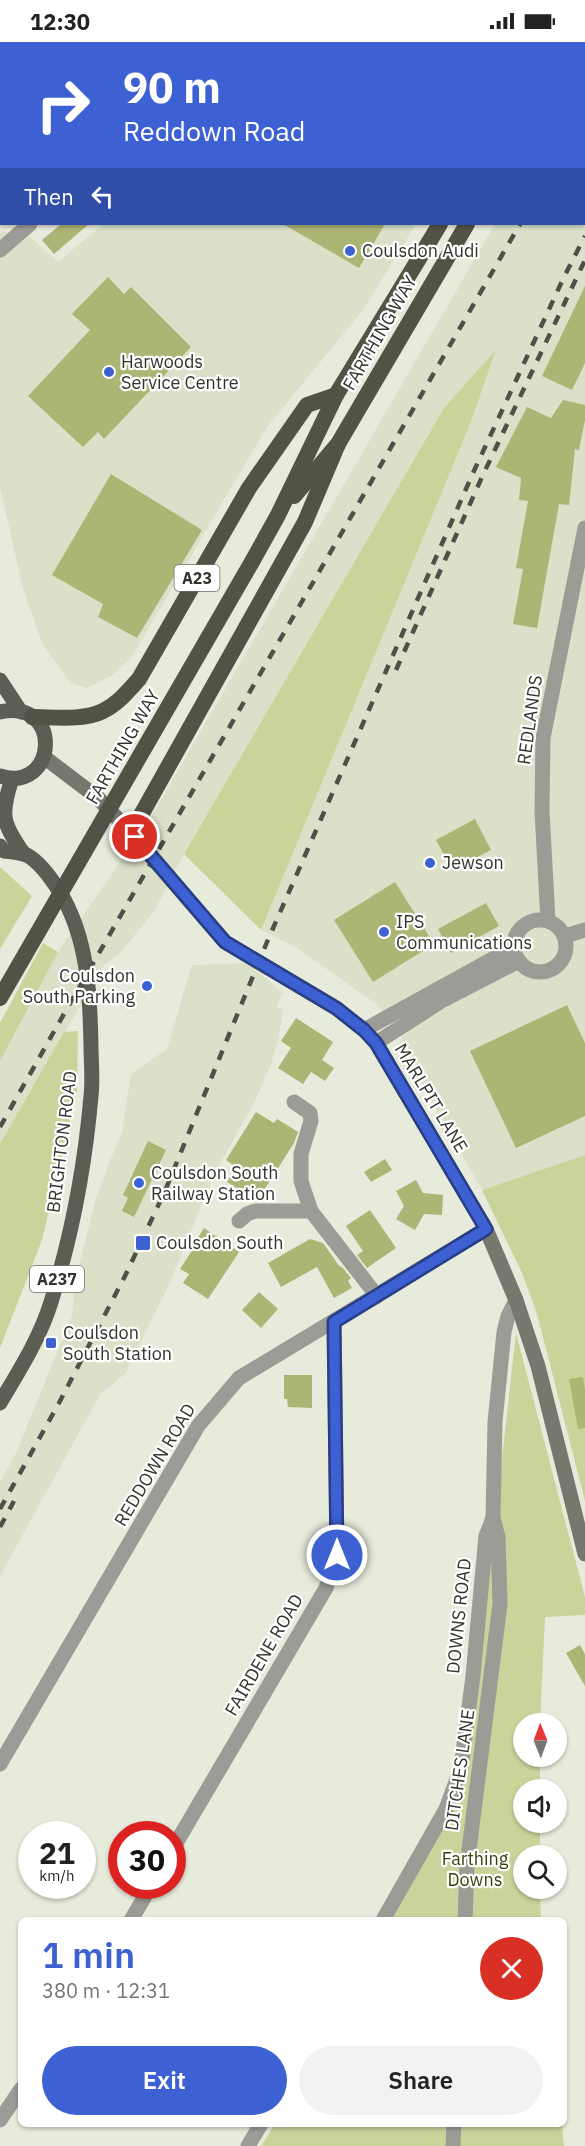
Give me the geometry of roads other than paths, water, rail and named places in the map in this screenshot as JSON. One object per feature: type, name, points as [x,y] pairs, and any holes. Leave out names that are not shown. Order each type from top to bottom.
[{"type":"highway","name":"FARTHING WAY","points":[[0,998],[253,560],[278,515],[336,395],[439,225]]},
{"type":"highway","name":"FARTHING WAY","points":[[278,515],[338,444],[466,225]]},
{"type":"highway","name":"A23","points":[[27,714],[87,716],[103,712],[123,698],[139,679],[249,488],[307,405],[336,395]]},
{"type":"highway","name":"A23","points":[[131,833],[305,522],[338,444]]},
{"type":"main road","points":[[0,680],[44,731],[46,739],[44,757],[32,773],[22,777],[6,778]]},
{"type":"main road","points":[[0,712],[10,710],[27,714]]},
{"type":"main road","name":"MARLPIT LANE","points":[[44,757],[98,798],[225,942],[336,1008],[364,1030],[376,1043],[486,1229],[516,1300],[538,1366],[585,1554]]},
{"type":"main road","name":"BRIGHTON ROAD","points":[[6,778],[3,814],[9,834],[24,854]]},
{"type":"main road","name":"BRIGHTON ROAD","points":[[0,846],[4,851],[24,854],[31,858],[52,880],[72,912],[82,940],[90,1013],[91,1093],[74,1218],[51,1304],[36,1339],[0,1403]]},
{"type":"street","points":[[0,250],[29,225]]},
{"type":"street","name":"REDLANDS","points":[[548,921],[542,812],[543,738],[585,528]]},
{"type":"street","points":[[540,920],[548,921],[555,924],[565,936],[566,953],[556,966],[549,970],[533,971],[525,967],[517,954],[519,931],[524,925],[540,920]]},
{"type":"street","points":[[565,936],[585,930]]},
{"type":"street","points":[[364,1030],[397,1010],[517,954]]},
{"type":"street","points":[[376,1043],[517,954]]},
{"type":"street","points":[[294,1102],[310,1113],[311,1121],[301,1154],[301,1181],[310,1211],[377,1296]]},
{"type":"street","points":[[239,1221],[255,1211],[310,1211]]},
{"type":"street","name":"REDDOWN ROAD","points":[[0,1764],[198,1426],[239,1378],[486,1229]]},
{"type":"street","name":"DOWNS ROAD","points":[[385,1917],[446,1809],[462,1760],[473,1676],[486,1536],[493,1518],[495,1422],[504,1332],[516,1300]]},
{"type":"street","name":"FAIRDENE ROAD","points":[[186,1826],[326,1588],[337,1555],[334,1322]]},
{"type":"street","name":"DITCHES LANE","points":[[465,1917],[467,1866],[500,1604],[498,1537],[493,1518]]},
{"type":"street","points":[[462,1760],[482,1760]]},
{"type":"street","points":[[133,1917],[144,1899]]},
{"type":"street","points":[[0,2120],[18,2093]]},
{"type":"street","points":[[248,2146],[259,2127]]},
{"type":"street","points":[[453,2146],[454,2127]]},
{"type":"railway","points":[[0,1127],[519,225]]},
{"type":"railway","points":[[0,1509],[59,1403],[126,1274],[165,1191],[267,942],[473,473],[585,236]]},
{"type":"railway","points":[[396,670],[482,477],[585,260]]},
{"type":"railway","points":[[0,1527],[14,1501]]},
{"type":"place","name":"Coulsdon Audi","points":[[350,251]]},
{"type":"place","name":"Harwoods Service Centre","points":[[109,372]]},
{"type":"place","name":"Jewson","points":[[430,863]]},
{"type":"place","name":"IPS Communications","points":[[384,932]]},
{"type":"place","name":"Coulsdon South Parking","points":[[147,986]]},
{"type":"place","name":"Coulsdon South Railway Station","points":[[139,1183]]},
{"type":"place","name":"Coulsdon South","points":[[143,1243]]},
{"type":"place","name":"Coulsdon South Station","points":[[51,1343]]},
{"type":"park label","name":"Farthing Downs","points":[[475,1869]]}]
